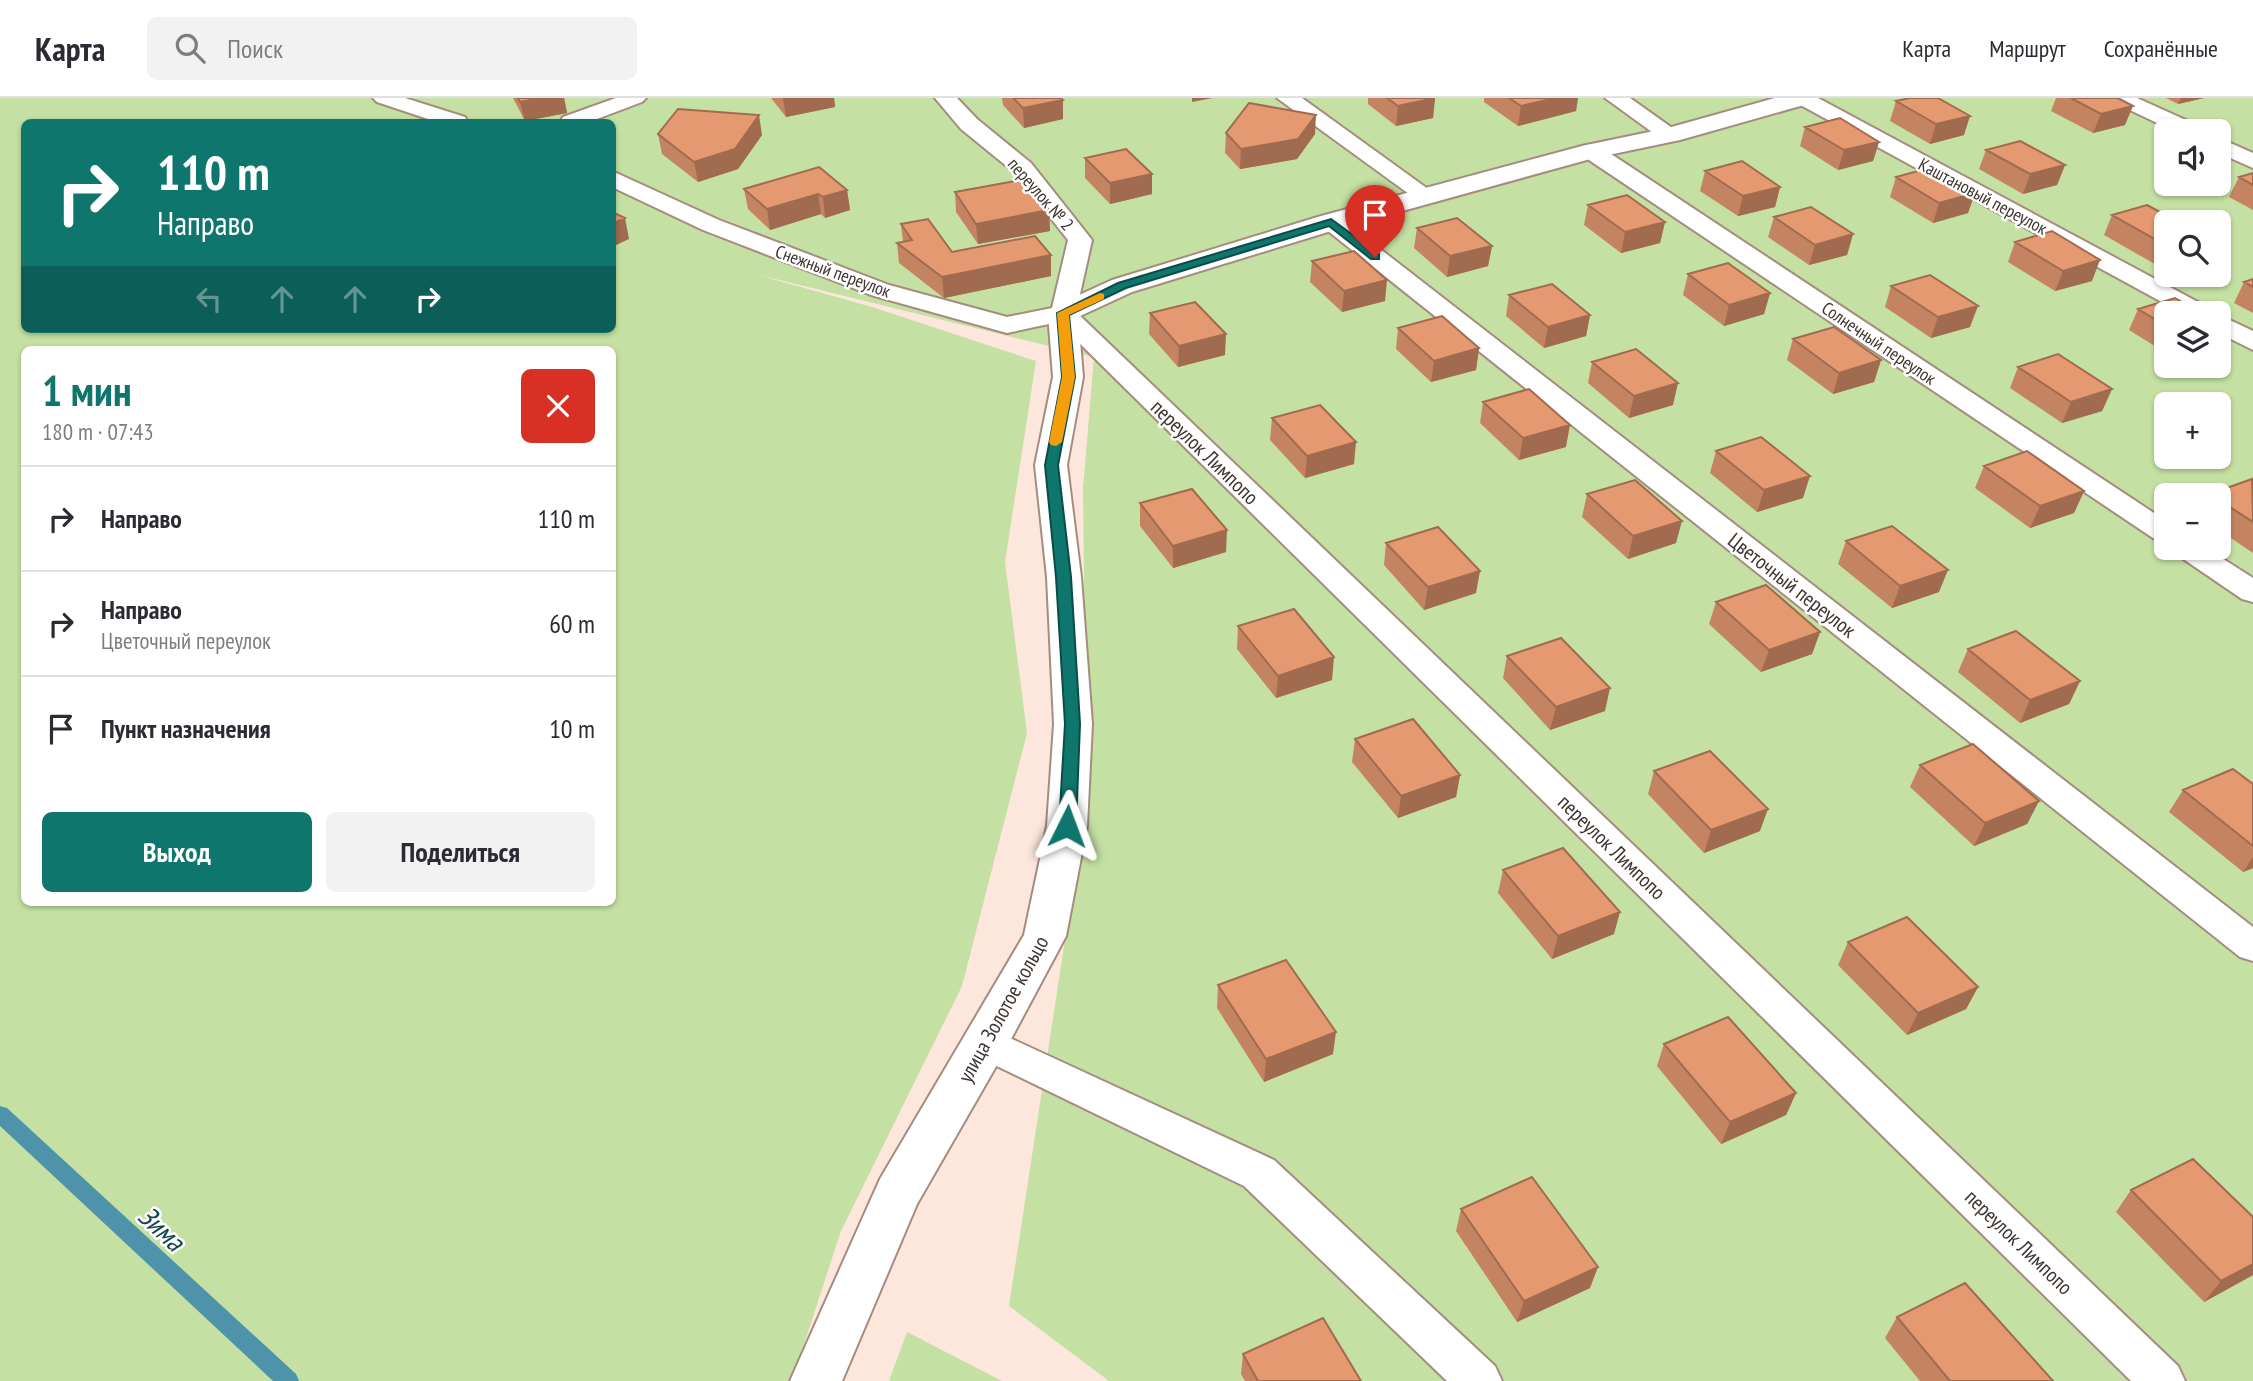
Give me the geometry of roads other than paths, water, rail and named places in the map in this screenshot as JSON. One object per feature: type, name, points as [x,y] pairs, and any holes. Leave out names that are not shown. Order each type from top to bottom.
[{"type":"street","points":[[1063,313],[1122,286],[1331,222],[1591,151],[1671,135],[1802,98]]},
{"type":"street","name":"улица Золотое кольцо","points":[[816,1381],[897,1194],[986,1044],[1045,936],[1067,826],[1073,724],[1064,577],[1051,465],[1068,377],[1063,313]]},
{"type":"lane","points":[[384,98],[448,119]]},
{"type":"lane","points":[[579,119],[635,98]]},
{"type":"lane","name":"переулок № 2","points":[[946,98],[969,124],[1023,168],[1080,240],[1063,313]]},
{"type":"lane","points":[[1288,98],[1428,197]]},
{"type":"lane","points":[[1616,98],[1671,135]]},
{"type":"lane","name":"Каштановый переулок","points":[[1802,98],[2178,301]]},
{"type":"lane","points":[[2120,98],[2165,119]]},
{"type":"lane","name":"Солнечный переулок","points":[[1591,151],[2154,526]]},
{"type":"lane","points":[[2231,151],[2253,161]]},
{"type":"lane","name":"Снежный переулок","points":[[616,180],[711,225],[880,290],[1007,324],[1063,313]]},
{"type":"lane","name":"Цветочный переулок","points":[[1331,222],[2253,947]]},
{"type":"lane","name":"переулок Лимпопо","points":[[1063,313],[2162,1381]]},
{"type":"lane","points":[[2231,330],[2253,342]]},
{"type":"lane","points":[[2204,560],[2253,592]]},
{"type":"lane","points":[[986,1044],[1259,1173],[1479,1381]]},
{"type":"waterway","name":"Зима","points":[[0,1114],[288,1381]]}]
